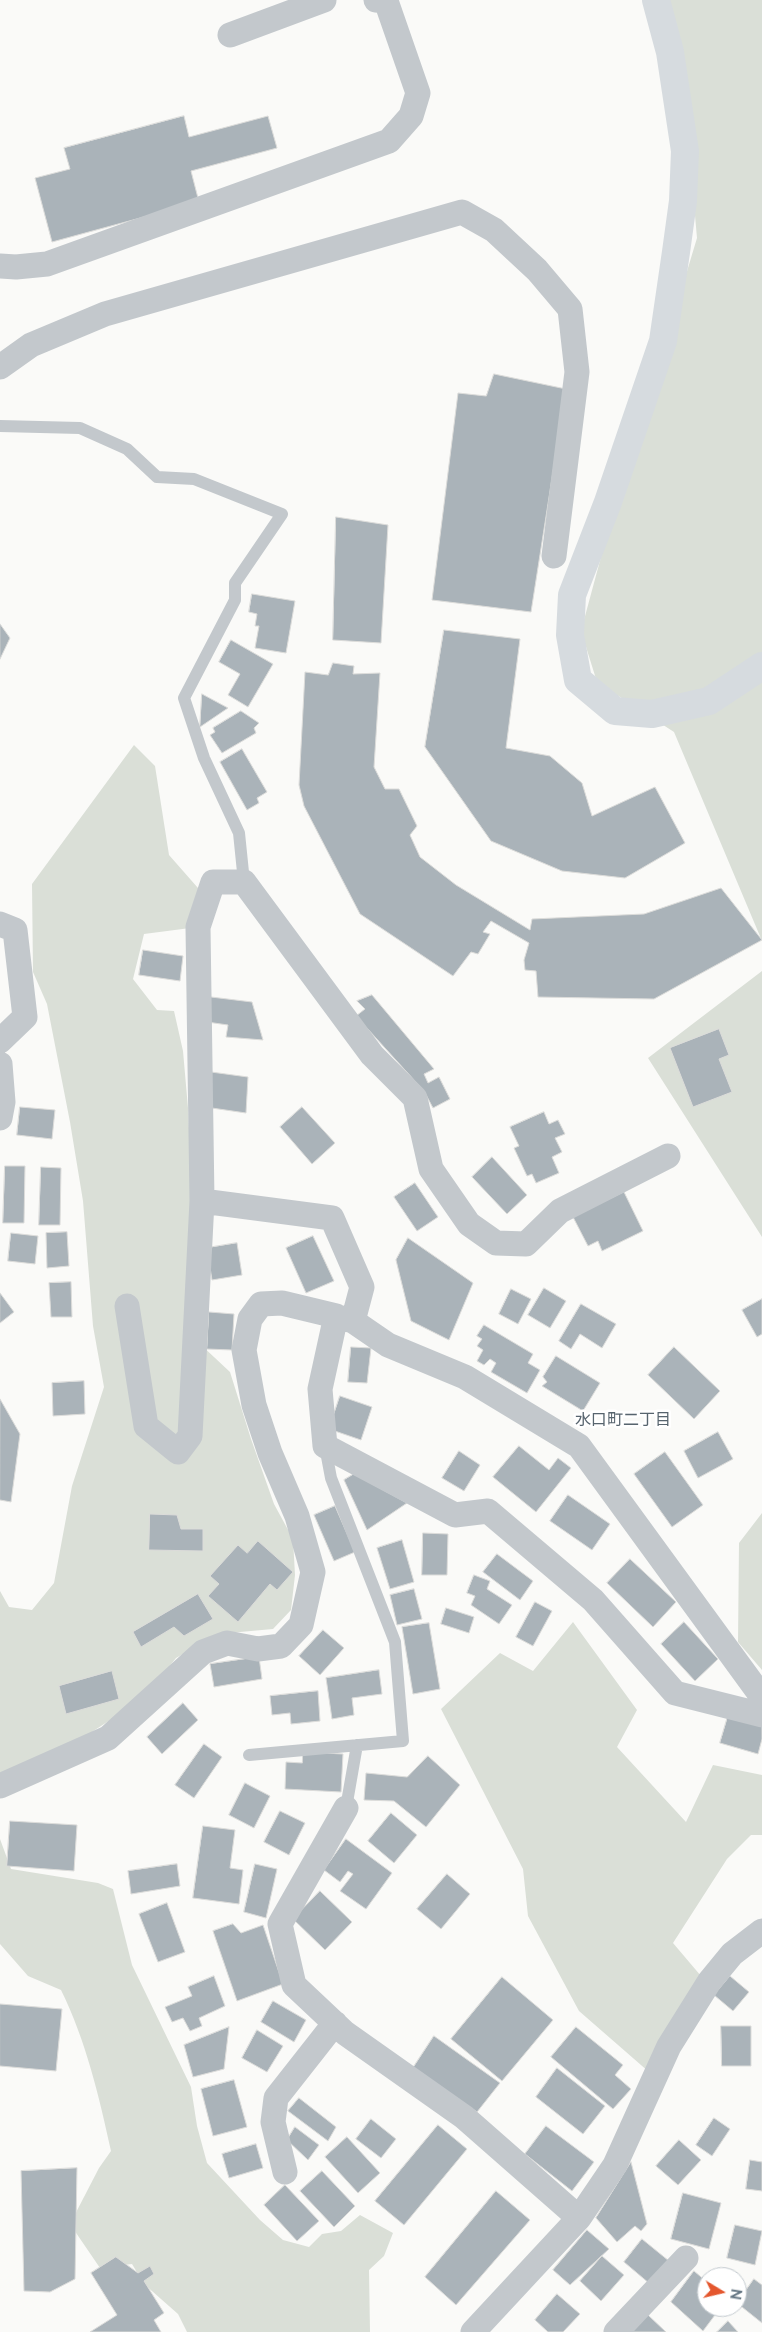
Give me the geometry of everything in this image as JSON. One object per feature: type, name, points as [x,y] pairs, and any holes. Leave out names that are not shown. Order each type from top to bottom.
[{"type":"street","points":[[230,35],[324,0]]},
{"type":"street","points":[[0,266],[16,267],[47,264],[389,141],[411,116],[418,93],[386,1],[376,0]]},
{"type":"street","points":[[656,0],[670,52],[684,151],[683,201],[663,342],[608,502],[572,595],[570,635],[578,680],[615,711],[652,714],[709,701],[762,666]]},
{"type":"street","points":[[0,367],[31,345],[105,314],[462,212],[494,230],[537,270],[570,309],[577,372],[554,556]]},
{"type":"street","points":[[126,1306],[146,1426],[178,1452],[190,1436],[202,1201],[198,927],[214,882],[244,882],[372,1055],[415,1098],[431,1169],[470,1224],[496,1243],[526,1244],[560,1211],[668,1156]]},
{"type":"street","points":[[0,924],[15,930],[25,1017],[0,1041]]},
{"type":"street","points":[[0,1064],[3,1102],[0,1118]]},
{"type":"street","points":[[202,1201],[332,1218],[362,1287],[344,1319],[320,1390],[325,1446],[454,1514],[488,1511],[593,1600],[675,1693],[762,1715]]},
{"type":"street","points":[[0,1786],[108,1738],[203,1652],[227,1643],[258,1649],[281,1646],[301,1625],[313,1572],[298,1516],[270,1453],[254,1405],[244,1350],[250,1319],[261,1304],[282,1303],[344,1319],[388,1345],[465,1377],[578,1446],[762,1697]]},
{"type":"street","points":[[346,1808],[280,1924],[294,1984],[345,2033],[464,2117],[579,2218]]},
{"type":"street","points":[[473,2332],[579,2218],[615,2165],[669,2046],[709,1982],[732,1954],[762,1930]]},
{"type":"street","points":[[285,2172],[273,2122],[276,2098],[335,2023]]},
{"type":"street","points":[[616,2332],[686,2258]]},
{"type":"lane","points":[[0,426],[80,428],[127,449],[157,477],[194,479],[282,514],[235,583],[235,600],[184,698],[204,758],[240,833],[244,882]]},
{"type":"lane","points":[[249,1755],[403,1741],[395,1642],[331,1478],[325,1446]]},
{"type":"lane","points":[[346,1808],[357,1745]]},
{"type":"shaded area","points":[[661,0],[762,0],[762,941],[674,732],[597,682],[581,631],[601,557],[697,238],[680,47]]},
{"type":"shaded area","points":[[134,745],[155,766],[169,855],[198,888],[198,927],[144,934],[133,979],[157,1010],[174,1011],[183,1051],[188,1108],[199,1343],[230,1372],[274,1504],[293,1539],[295,1575],[291,1610],[273,1629],[218,1634],[176,1658],[144,1698],[81,1739],[0,1773],[0,1591],[9,1607],[32,1610],[54,1583],[72,1486],[104,1387],[93,1326],[83,1201],[70,1122],[47,1004],[33,972],[32,884]]},
{"type":"shaded area","points":[[762,971],[762,1237],[648,1058]]},
{"type":"shaded area","points":[[762,1513],[762,1670],[738,1642],[739,1543]]},
{"type":"shaded area","points":[[573,1622],[637,1710],[617,1747],[686,1822],[713,1765],[762,1775],[762,1835],[751,1835],[727,1859],[673,1943],[701,1976],[649,2072],[579,2011],[528,1916],[523,1869],[441,1709],[500,1653],[533,1671]]},
{"type":"shaded area","points":[[0,1839],[11,1869],[98,1883],[113,1889],[132,1965],[191,2087],[197,2126],[207,2163],[260,2220],[283,2240],[309,2247],[322,2234],[341,2231],[360,2215],[393,2233],[384,2256],[369,2270],[370,2332],[187,2332],[178,2314],[144,2284],[132,2264],[100,2268],[70,2224],[99,2168],[111,2151],[102,2110],[85,2049],[61,1990],[28,1976],[0,1944]]},
{"type":"building","points":[[184,116],[189,137],[268,116],[277,148],[191,171],[199,202],[52,242],[35,178],[70,169],[64,148]]},
{"type":"building","points":[[494,374],[566,389],[531,612],[432,600],[458,393],[486,396]]},
{"type":"building","points":[[336,517],[388,525],[381,643],[333,640]]},
{"type":"building","points":[[252,594],[295,601],[286,653],[255,648],[259,626],[255,626],[257,614],[249,612]]},
{"type":"building","points":[[0,624],[10,638],[0,659]]},
{"type":"building","points":[[444,630],[520,639],[506,748],[550,756],[582,783],[592,816],[655,787],[685,843],[625,878],[562,871],[491,841],[425,747]]},
{"type":"building","points":[[231,640],[273,664],[248,707],[228,695],[240,674],[219,662]]},
{"type":"building","points":[[333,663],[354,666],[353,674],[380,673],[374,767],[385,789],[399,789],[417,826],[410,835],[420,857],[456,885],[530,930],[532,919],[644,914],[721,888],[762,940],[654,999],[538,997],[536,971],[525,970],[524,960],[529,943],[491,921],[483,932],[490,934],[478,954],[471,952],[453,976],[360,914],[304,806],[299,785],[305,672],[328,675]]},
{"type":"building","points":[[202,694],[228,708],[200,727]]},
{"type":"building","points":[[241,711],[259,723],[254,728],[256,733],[222,753],[210,735],[215,732],[213,728]]},
{"type":"building","points":[[242,749],[267,792],[257,798],[259,803],[247,810],[220,762]]},
{"type":"building","points":[[143,950],[183,956],[180,981],[139,975]]},
{"type":"building","points":[[372,995],[434,1069],[424,1074],[428,1083],[439,1077],[450,1099],[433,1108],[424,1091],[356,1016],[365,1009],[357,1001]]},
{"type":"building","points":[[211,997],[252,1002],[263,1040],[226,1037],[228,1025],[207,1022]]},
{"type":"building","points":[[719,1029],[729,1055],[719,1059],[732,1092],[693,1107],[670,1048]]},
{"type":"building","points":[[211,1072],[248,1077],[246,1113],[205,1107]]},
{"type":"building","points":[[20,1107],[55,1110],[52,1139],[17,1135]]},
{"type":"building","points":[[302,1107],[335,1143],[312,1164],[280,1127]]},
{"type":"building","points":[[544,1112],[549,1124],[558,1120],[565,1134],[555,1138],[562,1152],[552,1157],[559,1173],[536,1183],[532,1174],[527,1176],[514,1148],[519,1146],[510,1127]]},
{"type":"building","points":[[492,1157],[527,1195],[507,1214],[472,1177]]},
{"type":"building","points":[[5,1166],[25,1166],[24,1223],[3,1223]]},
{"type":"building","points":[[41,1167],[61,1168],[60,1225],[39,1225]]},
{"type":"building","points":[[415,1183],[438,1217],[417,1231],[394,1197]]},
{"type":"building","points":[[624,1192],[643,1231],[602,1251],[598,1241],[588,1246],[573,1217]]},
{"type":"building","points":[[67,1232],[69,1266],[47,1268],[46,1233]]},
{"type":"building","points":[[11,1233],[38,1236],[35,1264],[8,1261]]},
{"type":"building","points":[[313,1236],[334,1281],[306,1293],[286,1248]]},
{"type":"building","points":[[408,1238],[473,1283],[449,1340],[411,1321],[396,1260]]},
{"type":"building","points":[[237,1243],[242,1275],[212,1280],[207,1248]]},
{"type":"building","points":[[71,1282],[72,1317],[51,1317],[49,1283]]},
{"type":"building","points":[[544,1288],[566,1301],[550,1328],[528,1315]]},
{"type":"building","points":[[511,1289],[531,1299],[518,1324],[499,1314]]},
{"type":"building","points":[[0,1293],[14,1312],[0,1323]]},
{"type":"building","points":[[762,1299],[762,1334],[757,1337],[742,1310]]},
{"type":"building","points":[[581,1304],[616,1324],[602,1348],[580,1334],[571,1349],[559,1341]]},
{"type":"building","points":[[209,1312],[234,1314],[232,1350],[207,1349]]},
{"type":"building","points":[[484,1325],[533,1354],[528,1363],[540,1370],[527,1393],[491,1372],[496,1363],[490,1359],[484,1365],[477,1361],[483,1350],[477,1346],[482,1339],[477,1336]]},
{"type":"building","points":[[351,1347],[371,1348],[367,1383],[348,1382]]},
{"type":"building","points":[[674,1347],[720,1391],[694,1419],[648,1375]]},
{"type":"building","points":[[556,1356],[600,1383],[583,1411],[542,1386],[547,1382],[543,1377]]},
{"type":"building","points":[[84,1381],[85,1414],[53,1416],[52,1383]]},
{"type":"building","points":[[340,1396],[372,1407],[361,1440],[329,1429]]},
{"type":"building","points":[[0,1399],[20,1434],[11,1502],[0,1500]]},
{"type":"building","points":[[718,1432],[733,1459],[698,1478],[684,1451]]},
{"type":"building","points":[[519,1446],[549,1470],[558,1458],[571,1468],[536,1512],[493,1477]]},
{"type":"building","points":[[459,1451],[480,1465],[464,1491],[442,1478]]},
{"type":"building","points":[[665,1452],[703,1505],[672,1527],[634,1474]]},
{"type":"building","points":[[354,1474],[407,1503],[367,1530],[344,1480]]},
{"type":"building","points":[[568,1495],[610,1524],[592,1550],[550,1521]]},
{"type":"building","points":[[335,1506],[355,1552],[334,1561],[314,1515]]},
{"type":"building","points":[[150,1514],[177,1515],[181,1529],[203,1529],[203,1551],[149,1550]]},
{"type":"building","points":[[423,1533],[448,1534],[447,1575],[422,1575]]},
{"type":"building","points":[[402,1540],[414,1582],[390,1589],[377,1548]]},
{"type":"building","points":[[258,1541],[293,1572],[277,1590],[270,1584],[238,1622],[208,1596],[219,1584],[210,1576],[238,1545],[247,1553]]},
{"type":"building","points":[[497,1554],[533,1581],[520,1600],[483,1572]]},
{"type":"building","points":[[630,1559],[676,1602],[653,1627],[607,1583]]},
{"type":"building","points":[[474,1575],[490,1581],[487,1589],[512,1605],[499,1624],[471,1605],[475,1596],[467,1593]]},
{"type":"building","points":[[414,1589],[422,1619],[397,1625],[390,1595]]},
{"type":"building","points":[[198,1594],[213,1619],[184,1636],[174,1627],[141,1647],[133,1632]]},
{"type":"building","points":[[535,1602],[552,1611],[533,1646],[516,1637]]},
{"type":"building","points":[[446,1608],[474,1617],[469,1633],[441,1624]]},
{"type":"building","points":[[684,1622],[718,1659],[695,1681],[661,1644]]},
{"type":"building","points":[[429,1623],[440,1689],[413,1694],[402,1627]]},
{"type":"building","points":[[323,1630],[344,1648],[320,1675],[299,1656]]},
{"type":"building","points":[[259,1657],[262,1679],[214,1687],[210,1664]]},
{"type":"building","points":[[379,1670],[382,1694],[352,1698],[354,1715],[332,1719],[326,1678]]},
{"type":"building","points":[[112,1671],[119,1699],[66,1714],[59,1686]]},
{"type":"building","points":[[318,1691],[320,1721],[291,1724],[290,1713],[272,1715],[270,1696]]},
{"type":"building","points":[[183,1703],[198,1720],[162,1754],[147,1737]]},
{"type":"building","points":[[728,1716],[762,1726],[762,1739],[758,1754],[720,1743]]},
{"type":"building","points":[[204,1744],[222,1757],[194,1798],[175,1785]]},
{"type":"building","points":[[303,1752],[343,1754],[341,1792],[285,1789],[286,1762],[302,1763]]},
{"type":"building","points":[[428,1756],[460,1785],[426,1827],[394,1801],[364,1800],[366,1773],[407,1777]]},
{"type":"building","points":[[245,1783],[270,1796],[254,1828],[229,1815]]},
{"type":"building","points":[[280,1811],[305,1823],[289,1855],[264,1842]]},
{"type":"building","points":[[391,1813],[417,1835],[394,1863],[368,1841]]},
{"type":"building","points":[[10,1821],[77,1825],[74,1871],[7,1866]]},
{"type":"building","points":[[203,1826],[235,1830],[230,1868],[243,1870],[239,1904],[193,1898]]},
{"type":"building","points":[[346,1839],[392,1873],[366,1909],[340,1891],[353,1874],[348,1871],[340,1882],[324,1870]]},
{"type":"building","points":[[177,1864],[180,1886],[131,1894],[128,1871]]},
{"type":"building","points":[[255,1864],[277,1869],[266,1918],[244,1912]]},
{"type":"building","points":[[447,1874],[470,1894],[441,1929],[417,1909]]},
{"type":"building","points":[[320,1891],[352,1922],[325,1950],[293,1919]]},
{"type":"building","points":[[167,1903],[185,1952],[158,1962],[139,1914]]},
{"type":"building","points":[[233,1924],[241,1933],[263,1925],[283,1984],[237,2001],[213,1931]]},
{"type":"building","points":[[214,1976],[225,2006],[199,2018],[202,2026],[190,2031],[183,2018],[172,2022],[165,2007],[192,1996],[188,1987]]},
{"type":"building","points":[[730,1976],[749,1992],[733,2011],[714,1995]]},
{"type":"building","points":[[502,1977],[553,2020],[502,2081],[451,2039]]},
{"type":"building","points":[[273,2001],[306,2020],[294,2042],[261,2022]]},
{"type":"building","points":[[0,2004],[62,2009],[56,2071],[0,2066]]},
{"type":"building","points":[[721,2026],[751,2026],[751,2066],[722,2066]]},
{"type":"building","points":[[229,2027],[224,2069],[193,2077],[184,2045]]},
{"type":"building","points":[[576,2027],[623,2065],[615,2075],[631,2089],[613,2109],[551,2057]]},
{"type":"building","points":[[257,2030],[283,2046],[267,2072],[242,2058]]},
{"type":"building","points":[[434,2036],[500,2083],[477,2112],[413,2068]]},
{"type":"building","points":[[557,2068],[605,2106],[583,2134],[536,2097]]},
{"type":"building","points":[[234,2080],[247,2127],[213,2136],[201,2089]]},
{"type":"building","points":[[299,2098],[336,2127],[328,2141],[288,2111]]},
{"type":"building","points":[[714,2118],[730,2129],[712,2156],[696,2145]]},
{"type":"building","points":[[371,2119],[396,2139],[381,2158],[356,2139]]},
{"type":"building","points":[[438,2125],[467,2149],[404,2225],[375,2201]]},
{"type":"building","points":[[546,2126],[594,2162],[572,2191],[525,2154]]},
{"type":"building","points":[[295,2127],[319,2145],[308,2160],[287,2140]]},
{"type":"building","points":[[347,2137],[380,2173],[358,2193],[325,2157]]},
{"type":"building","points":[[679,2140],[701,2160],[678,2185],[656,2166]]},
{"type":"building","points":[[256,2144],[263,2168],[229,2178],[222,2154]]},
{"type":"building","points":[[750,2160],[762,2162],[762,2191],[746,2189]]},
{"type":"building","points":[[631,2162],[647,2224],[641,2231],[635,2226],[617,2242],[596,2218]]},
{"type":"building","points":[[77,2168],[75,2279],[50,2292],[24,2291],[21,2171]]},
{"type":"building","points":[[322,2171],[355,2206],[334,2227],[300,2191]]},
{"type":"building","points":[[285,2185],[319,2221],[297,2241],[264,2205]]},
{"type":"building","points":[[496,2191],[530,2220],[456,2305],[425,2277]]},
{"type":"building","points":[[683,2193],[721,2203],[709,2249],[671,2239]]},
{"type":"building","points":[[735,2225],[762,2231],[755,2265],[727,2258]]},
{"type":"building","points":[[587,2230],[609,2249],[570,2285],[553,2270]]},
{"type":"building","points":[[642,2239],[669,2261],[650,2284],[624,2262]]},
{"type":"building","points":[[602,2256],[624,2275],[601,2301],[580,2281]]},
{"type":"building","points":[[116,2257],[138,2273],[150,2266],[154,2274],[144,2281],[164,2313],[154,2320],[161,2332],[90,2332],[117,2315],[91,2273]]},
{"type":"building","points":[[694,2271],[697,2274],[697,2317],[714,2317],[703,2331],[671,2302]]},
{"type":"building","points":[[754,2279],[762,2285],[762,2323],[747,2311],[747,2289]]},
{"type":"building","points":[[557,2294],[580,2314],[563,2332],[548,2332],[535,2320]]},
{"type":"building","points":[[648,2315],[666,2332],[632,2332]]},
{"type":"building","points":[[728,2321],[738,2332],[717,2332]]},
{"type":"district","name":"水口町二丁目","points":[[623,1420]]}]
